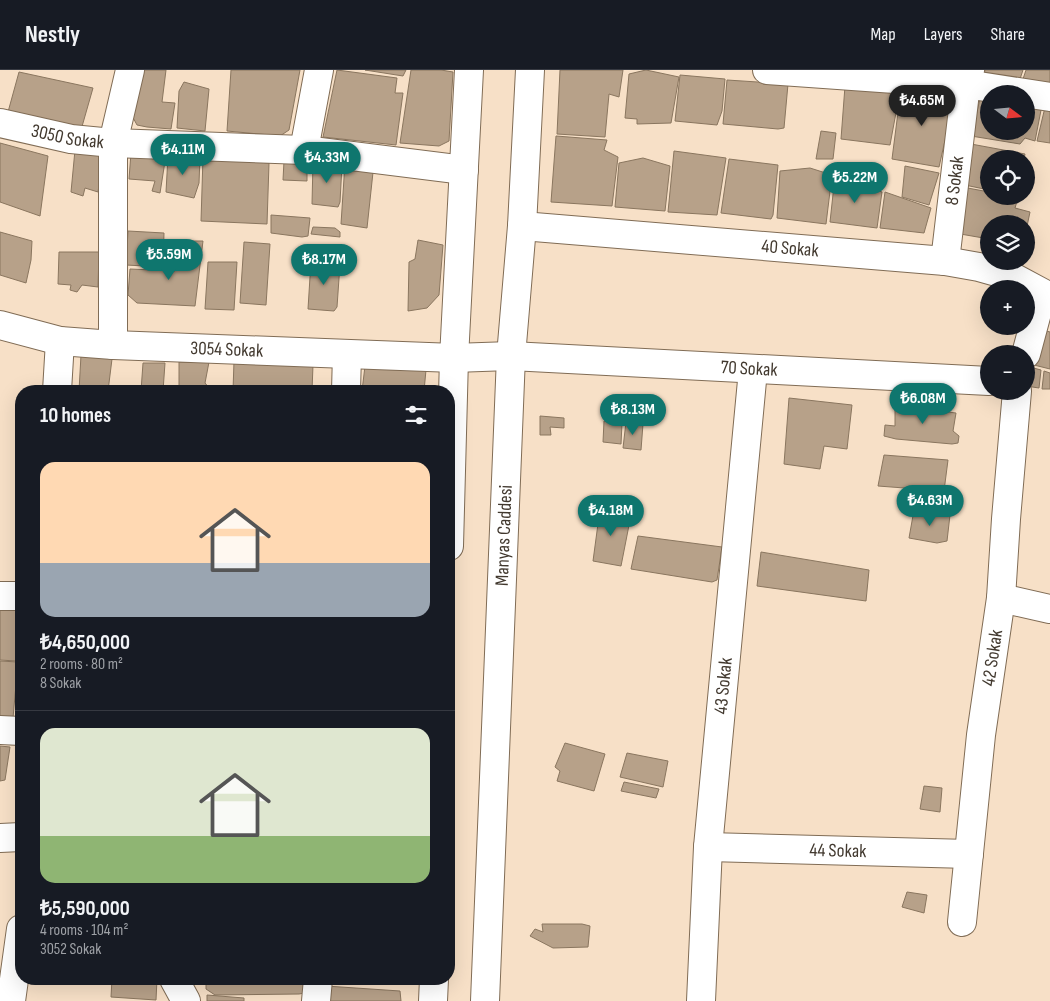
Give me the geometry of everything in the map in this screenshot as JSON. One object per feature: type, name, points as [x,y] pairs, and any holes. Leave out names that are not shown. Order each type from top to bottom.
[{"type":"street","points":[[113,345],[113,143],[130,70]]},
{"type":"street","points":[[304,150],[319,70]]},
{"type":"street","points":[[453,385],[469,70]]},
{"type":"street","name":"Manyas Caddesi","points":[[484,1001],[511,356],[522,226],[530,70]]},
{"type":"street","points":[[767,70],[968,77],[1050,97]]},
{"type":"street","name":"8 Sokak","points":[[944,261],[968,77]]},
{"type":"street","name":"3050 Sokak","points":[[0,123],[70,139],[113,143],[304,150],[464,170]]},
{"type":"street","name":"40 Sokak","points":[[522,226],[944,261],[979,267],[1011,276],[1046,295]]},
{"type":"street","points":[[1029,345],[1046,295]]},
{"type":"street","name":"3054 Sokak","points":[[0,325],[60,341],[113,345],[454,358]]},
{"type":"street","points":[[57,385],[60,341]]},
{"type":"street","points":[[346,385],[347,354]]},
{"type":"street","name":"70 Sokak","points":[[454,358],[511,356],[980,381]]},
{"type":"street","name":"43 Sokak","points":[[701,1001],[708,847],[753,370]]},
{"type":"street","name":"42 Sokak","points":[[962,922],[981,735],[1001,598],[1016,400]]},
{"type":"street","points":[[0,596],[15,596]]},
{"type":"street","points":[[1001,598],[1050,608]]},
{"type":"street","points":[[0,730],[15,731]]},
{"type":"street","points":[[0,838],[15,837]]},
{"type":"street","name":"44 Sokak","points":[[708,847],[969,854]]},
{"type":"street","points":[[10,1001],[15,968]]},
{"type":"street","points":[[177,985],[186,1001]]},
{"type":"street","points":[[316,1001],[317,985]]},
{"type":"street","points":[[433,1001],[434,985]]},
{"type":"building","points":[[140,70],[166,70],[162,102],[175,103],[171,129],[137,125],[130,112]]},
{"type":"building","points":[[231,70],[300,70],[289,130],[280,136],[227,131]]},
{"type":"building","points":[[337,70],[397,78],[395,93],[403,93],[396,145],[323,137]]},
{"type":"building","points":[[365,70],[406,70],[403,76]]},
{"type":"building","points":[[411,70],[453,72],[449,141],[439,146],[400,143]]},
{"type":"building","points":[[560,70],[623,70],[619,97],[609,94],[605,137],[557,134]]},
{"type":"building","points":[[646,70],[679,77],[671,123],[637,124],[637,119],[625,118],[629,74]]},
{"type":"building","points":[[985,70],[1023,70],[1019,82],[984,74]]},
{"type":"building","points":[[1026,70],[1050,70],[1050,88],[1021,85]]},
{"type":"building","points":[[19,72],[93,88],[81,130],[8,112]]},
{"type":"building","points":[[680,75],[725,79],[722,111],[717,125],[675,121]]},
{"type":"building","points":[[727,80],[788,84],[784,128],[723,124]]},
{"type":"building","points":[[184,82],[209,89],[205,131],[177,128],[179,91]]},
{"type":"building","points":[[845,86],[900,91],[890,145],[841,139]]},
{"type":"building","points":[[901,89],[955,96],[939,167],[892,159]]},
{"type":"building","points":[[980,99],[980,137],[971,136]]},
{"type":"building","points":[[1035,103],[1042,105],[1035,141],[1032,140],[1035,140]]},
{"type":"building","points":[[1046,103],[1050,104],[1050,143],[1037,141]]},
{"type":"building","points":[[821,131],[836,133],[833,159],[816,159]]},
{"type":"building","points":[[556,136],[607,140],[604,150],[618,157],[612,206],[551,202]]},
{"type":"building","points":[[996,140],[1023,140],[1020,144]]},
{"type":"building","points":[[0,143],[48,156],[40,216],[0,202]]},
{"type":"building","points":[[971,144],[1003,150],[980,150],[980,188],[960,184]]},
{"type":"building","points":[[75,150],[104,153],[98,192],[85,188],[83,196],[71,192]]},
{"type":"building","points":[[674,151],[726,158],[717,215],[668,212]]},
{"type":"building","points":[[131,153],[166,155],[160,193],[152,191],[155,181],[129,179]]},
{"type":"building","points":[[168,156],[200,157],[199,183],[194,198],[166,192]]},
{"type":"building","points":[[203,157],[269,163],[267,224],[201,221]]},
{"type":"building","points":[[643,158],[670,166],[665,211],[615,207],[619,163]]},
{"type":"building","points":[[729,159],[778,165],[771,219],[721,213]]},
{"type":"building","points":[[284,161],[307,163],[307,181],[283,180]]},
{"type":"building","points":[[313,162],[342,165],[340,202],[338,207],[312,204]]},
{"type":"building","points":[[345,163],[374,163],[367,228],[341,224]]},
{"type":"building","points":[[905,166],[939,173],[929,205],[902,197]]},
{"type":"building","points":[[810,168],[832,175],[826,224],[777,218],[780,171]]},
{"type":"building","points":[[835,176],[882,192],[877,228],[830,222]]},
{"type":"building","points":[[957,186],[980,190],[980,205],[1016,205],[1015,208],[1030,212],[1029,215],[980,215],[980,237],[949,232]]},
{"type":"building","points":[[885,192],[931,208],[924,233],[880,228]]},
{"type":"building","points":[[271,215],[310,218],[308,236],[271,233]]},
{"type":"building","points":[[313,227],[335,228],[340,232],[340,237],[311,234]]},
{"type":"building","points":[[128,231],[164,233],[163,267],[126,265]]},
{"type":"building","points":[[0,232],[32,241],[31,260],[26,283],[0,275]]},
{"type":"building","points":[[418,240],[443,245],[439,295],[427,308],[408,311],[409,262],[415,259]]},
{"type":"building","points":[[182,241],[203,241],[195,306],[137,303],[128,295],[130,269],[175,271],[182,259]]},
{"type":"building","points":[[244,242],[270,244],[266,305],[240,303]]},
{"type":"building","points":[[59,252],[99,252],[98,287],[82,285],[77,292],[70,290],[71,285],[58,284]]},
{"type":"building","points":[[311,261],[340,264],[337,307],[334,311],[308,309]]},
{"type":"building","points":[[208,262],[237,262],[234,310],[205,309]]},
{"type":"building","points":[[1040,329],[1050,332],[1050,369],[1035,365],[1035,345],[1033,345]]},
{"type":"building","points":[[81,355],[112,359],[109,385],[79,385]]},
{"type":"building","points":[[234,361],[313,365],[312,385],[233,385]]},
{"type":"building","points":[[179,362],[209,362],[205,383],[207,385],[179,385]]},
{"type":"building","points":[[143,363],[165,363],[163,385],[141,385]]},
{"type":"building","points":[[365,366],[426,370],[425,385],[363,385]]},
{"type":"building","points":[[1035,368],[1041,370],[1039,388],[1035,387]]},
{"type":"building","points":[[1044,371],[1050,373],[1050,389],[1042,389]]},
{"type":"building","points":[[789,398],[852,405],[847,449],[824,446],[820,469],[784,464]]},
{"type":"building","points":[[902,401],[911,408],[932,412],[932,403],[942,404],[940,411],[956,413],[953,431],[959,436],[958,443],[896,439],[884,436],[885,425],[895,426],[895,408],[900,408]]},
{"type":"building","points":[[540,416],[564,418],[564,428],[550,427],[551,435],[540,435]]},
{"type":"building","points":[[604,421],[622,423],[621,444],[603,442]]},
{"type":"building","points":[[626,422],[643,424],[641,450],[623,448]]},
{"type":"building","points":[[884,455],[948,460],[944,491],[878,486]]},
{"type":"building","points":[[600,509],[631,515],[621,566],[593,561]]},
{"type":"building","points":[[914,510],[950,515],[947,541],[937,543],[909,538]]},
{"type":"building","points":[[638,536],[722,547],[717,580],[712,582],[631,569]]},
{"type":"building","points":[[761,552],[869,570],[866,601],[757,586]]},
{"type":"building","points":[[0,597],[15,598],[15,661],[0,660]]},
{"type":"building","points":[[0,661],[15,662],[13,718],[0,720]]},
{"type":"building","points":[[565,743],[605,754],[594,791],[557,781],[560,771],[555,767]]},
{"type":"building","points":[[0,746],[10,747],[5,780],[0,781]]},
{"type":"building","points":[[627,753],[668,761],[663,787],[620,777]]},
{"type":"building","points":[[624,782],[659,789],[656,798],[621,791]]},
{"type":"building","points":[[924,786],[942,788],[940,812],[920,809]]},
{"type":"building","points":[[907,892],[927,895],[924,913],[902,907]]},
{"type":"building","points":[[542,924],[582,924],[590,926],[588,947],[553,948],[530,936],[535,929],[543,932]]},
{"type":"building","points":[[112,985],[157,985],[156,1000],[111,997]]},
{"type":"building","points":[[206,985],[306,985],[305,993],[299,994],[215,995],[206,989]]},
{"type":"building","points":[[326,986],[400,991],[401,1001],[324,1001]]},
{"type":"building","points":[[207,995],[244,998],[244,1001],[207,1001]]}]
